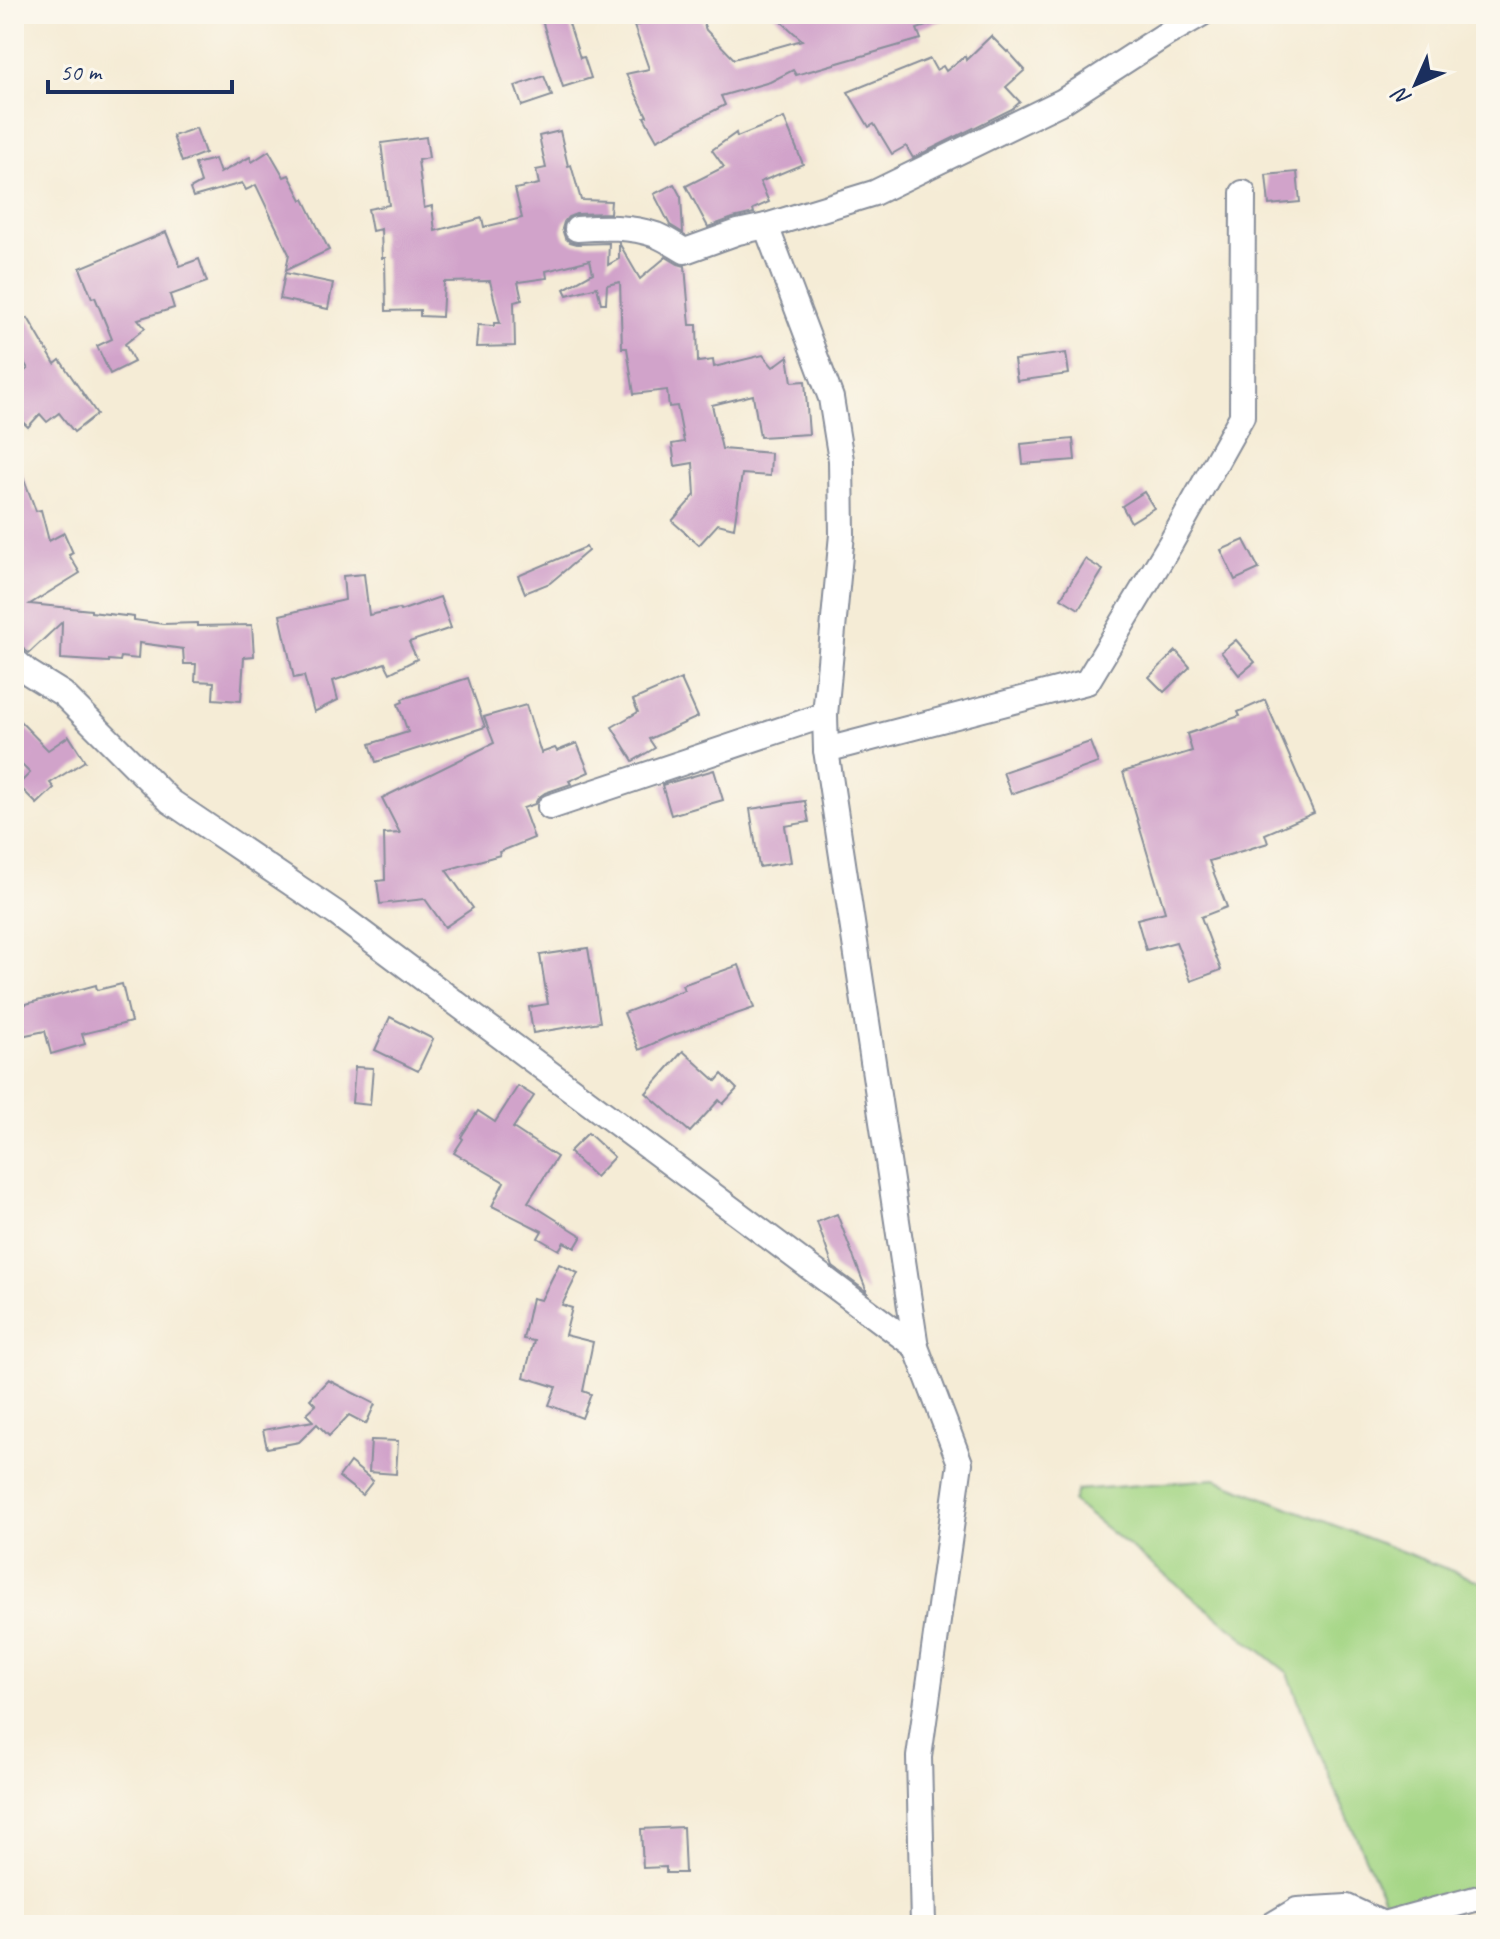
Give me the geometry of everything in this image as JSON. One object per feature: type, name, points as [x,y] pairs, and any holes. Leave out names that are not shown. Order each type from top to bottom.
[{"type":"street","points":[[577,229],[629,229],[657,235],[685,251],[738,232],[874,193],[1063,101],[1201,14]]},
{"type":"street","points":[[826,750],[1087,682],[1172,541],[1242,416],[1243,193]]},
{"type":"street","points":[[766,226],[831,398],[841,460],[842,534],[825,715],[826,750],[916,1347],[960,1463],[919,1757],[923,1925]]},
{"type":"street","points":[[14,660],[63,694],[170,801],[337,914],[916,1347]]},
{"type":"street","points":[[550,807],[825,715]]},
{"type":"street","points":[[1272,1925],[1297,1910],[1347,1907],[1383,1924],[1486,1896]]},
{"type":"green space","points":[[1215,1479],[1486,1584],[1486,1884],[1389,1910],[1314,1743],[1288,1673],[1073,1502],[1077,1490]]},
{"type":"building","points":[[540,14],[566,14],[580,58],[584,57],[591,78],[563,87]]},
{"type":"building","points":[[643,14],[700,14],[706,30],[734,59],[802,40],[773,14],[950,14],[950,18],[917,29],[921,39],[796,75],[793,70],[770,82],[721,96],[725,105],[657,140],[626,74],[649,69],[634,26],[648,22]]},
{"type":"building","points":[[991,36],[1025,70],[1006,87],[1020,102],[1012,109],[913,158],[906,146],[892,154],[874,124],[869,127],[848,92],[930,59],[936,70],[943,66],[946,71],[965,56],[966,60]]},
{"type":"building","points":[[544,76],[552,96],[522,106],[515,86]]},
{"type":"building","points":[[784,118],[803,164],[760,182],[769,202],[753,209],[754,213],[708,227],[686,186],[724,167],[712,150],[736,133],[737,137]]},
{"type":"building","points":[[196,128],[205,153],[182,162],[173,136]]},
{"type":"building","points":[[560,131],[568,166],[571,165],[581,200],[611,201],[610,213],[568,217],[562,229],[565,238],[577,244],[609,243],[608,265],[619,259],[619,243],[640,279],[666,257],[685,266],[690,325],[697,325],[698,362],[713,360],[714,367],[763,355],[773,367],[788,356],[792,382],[805,381],[809,434],[760,437],[753,395],[712,405],[722,449],[771,453],[770,476],[742,474],[734,528],[718,524],[699,545],[672,521],[695,495],[693,463],[675,466],[672,444],[684,442],[677,406],[669,407],[667,390],[634,394],[627,348],[622,348],[620,282],[607,285],[606,303],[601,303],[597,287],[567,295],[564,289],[593,273],[590,260],[546,271],[547,278],[518,282],[522,300],[514,302],[515,346],[476,347],[478,325],[494,326],[494,323],[500,323],[490,281],[444,282],[442,317],[420,316],[420,310],[386,311],[381,229],[372,231],[368,209],[389,205],[381,143],[426,137],[429,158],[418,160],[424,208],[432,206],[435,231],[482,218],[484,227],[522,218],[515,189],[539,184],[536,170],[546,168],[539,136]]},
{"type":"building","points":[[269,151],[284,177],[289,175],[304,199],[329,250],[286,270],[289,254],[256,185],[246,190],[242,183],[193,197],[190,189],[201,183],[195,164],[215,159],[220,173],[250,157],[252,162]]},
{"type":"building","points":[[1297,172],[1300,202],[1269,205],[1266,175]]},
{"type":"building","points":[[674,184],[681,197],[683,233],[670,225],[654,194]]},
{"type":"building","points":[[166,232],[180,266],[199,259],[207,282],[170,295],[174,308],[138,319],[145,328],[125,344],[134,362],[110,374],[97,346],[112,339],[80,268]]},
{"type":"building","points":[[285,273],[333,283],[328,309],[280,299]]},
{"type":"building","points":[[28,318],[55,364],[60,360],[97,414],[74,432],[59,413],[47,422],[40,414],[28,427],[14,414],[14,378],[28,369],[14,345],[14,327]]},
{"type":"building","points":[[1066,353],[1069,374],[1017,381],[1014,360]]},
{"type":"building","points":[[1073,439],[1075,460],[1023,464],[1021,444]]},
{"type":"building","points":[[14,458],[36,511],[41,510],[49,541],[64,533],[73,553],[69,555],[80,573],[30,604],[91,610],[163,624],[252,625],[254,656],[244,657],[241,701],[213,699],[214,682],[195,681],[196,664],[184,664],[183,649],[139,643],[138,659],[121,657],[120,661],[109,662],[61,659],[62,622],[29,653],[14,642]]},
{"type":"building","points":[[1144,492],[1154,508],[1131,522],[1122,506]]},
{"type":"building","points":[[1244,540],[1259,569],[1235,580],[1221,550]]},
{"type":"building","points":[[586,547],[588,551],[550,583],[525,593],[518,576]]},
{"type":"building","points":[[1085,559],[1103,570],[1079,609],[1061,598]]},
{"type":"building","points":[[364,574],[369,615],[400,611],[440,597],[451,628],[409,642],[417,659],[390,673],[385,663],[333,681],[338,700],[314,712],[304,676],[294,678],[280,615],[345,600],[343,576]]},
{"type":"building","points":[[1236,640],[1255,662],[1239,675],[1221,652]]},
{"type":"building","points":[[1176,651],[1190,667],[1164,692],[1149,677]]},
{"type":"building","points":[[468,678],[485,727],[376,762],[370,744],[408,732],[398,704],[403,702],[402,699]]},
{"type":"building","points":[[681,679],[698,717],[649,739],[655,748],[633,761],[612,727],[638,712],[633,700]]},
{"type":"building","points":[[1265,700],[1314,813],[1265,834],[1268,843],[1209,861],[1227,907],[1201,917],[1221,970],[1191,981],[1176,942],[1146,950],[1137,919],[1165,912],[1123,772],[1192,751],[1187,734],[1240,716],[1238,712]]},
{"type":"building","points":[[526,705],[541,753],[577,743],[589,772],[569,781],[571,784],[545,793],[535,804],[523,808],[534,838],[499,852],[500,855],[446,870],[473,908],[445,927],[425,899],[380,904],[377,881],[385,880],[384,834],[400,833],[382,798],[494,743],[484,717]]},
{"type":"building","points":[[14,715],[48,750],[69,736],[85,761],[50,783],[54,788],[37,804],[18,785],[30,773],[14,757]]},
{"type":"building","points":[[1090,742],[1098,763],[1011,794],[1003,772]]},
{"type":"building","points":[[714,770],[723,800],[671,815],[662,785]]},
{"type":"building","points":[[805,801],[809,822],[785,826],[791,862],[759,867],[750,809]]},
{"type":"building","points":[[588,948],[600,1022],[533,1033],[529,1007],[548,1004],[540,955]]},
{"type":"building","points":[[739,965],[754,1008],[639,1050],[624,1013],[684,990],[682,985]]},
{"type":"building","points":[[122,984],[131,1022],[82,1034],[85,1044],[51,1054],[45,1031],[21,1036],[15,1007],[96,985],[97,990]]},
{"type":"building","points":[[390,1017],[433,1039],[418,1071],[375,1050]]},
{"type":"building","points":[[683,1051],[716,1081],[722,1074],[737,1089],[723,1104],[719,1100],[690,1132],[646,1093]]},
{"type":"building","points":[[355,1067],[373,1068],[370,1105],[352,1103]]},
{"type":"building","points":[[518,1086],[534,1096],[513,1128],[557,1157],[528,1202],[582,1236],[575,1248],[564,1242],[559,1250],[538,1238],[542,1231],[492,1206],[504,1182],[454,1153],[478,1111],[495,1122]]},
{"type":"building","points":[[588,1133],[614,1157],[595,1177],[569,1152]]},
{"type":"building","points":[[837,1214],[867,1292],[833,1267],[817,1222]]},
{"type":"building","points":[[559,1264],[578,1273],[562,1305],[572,1308],[565,1335],[593,1342],[583,1391],[591,1394],[582,1418],[549,1405],[556,1387],[524,1377],[534,1341],[523,1339],[532,1298],[541,1300]]},
{"type":"building","points":[[328,1380],[375,1404],[366,1424],[349,1415],[329,1436],[317,1424],[299,1442],[267,1448],[263,1430],[313,1421],[306,1414],[316,1405],[310,1399]]},
{"type":"building","points":[[371,1440],[398,1441],[396,1474],[369,1472]]},
{"type":"building","points":[[350,1462],[373,1481],[362,1495],[339,1477]]},
{"type":"building","points":[[683,1827],[685,1873],[666,1873],[666,1867],[643,1868],[641,1829]]}]
